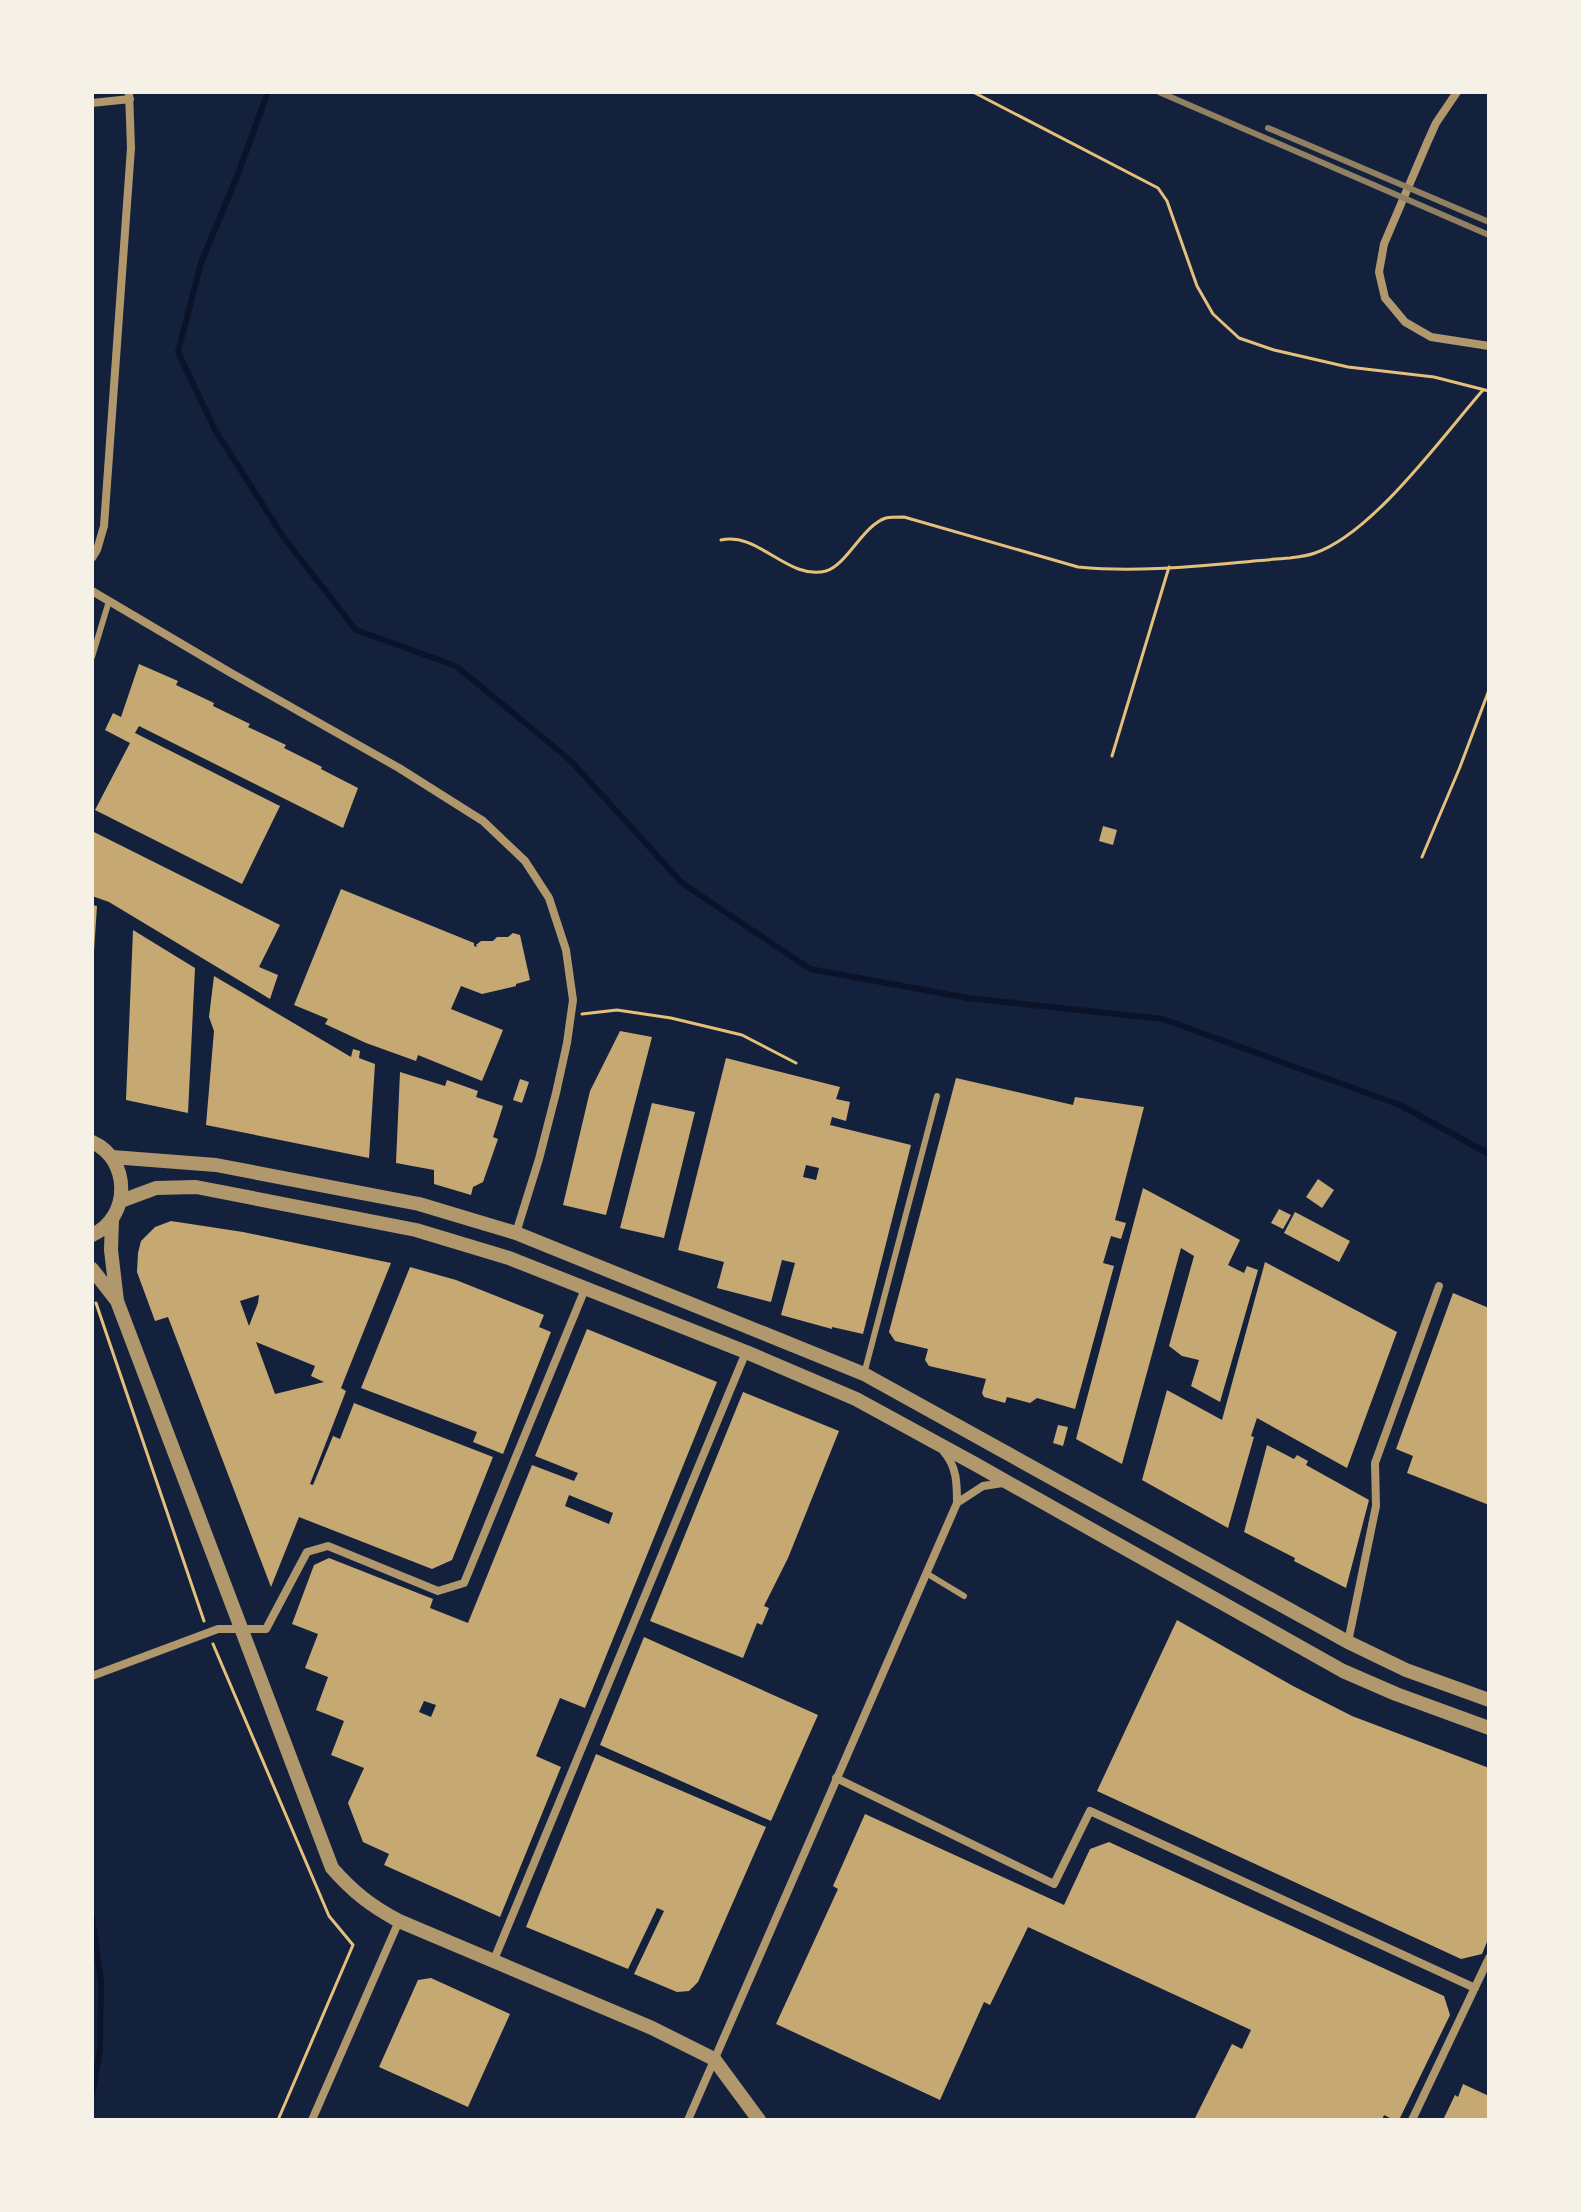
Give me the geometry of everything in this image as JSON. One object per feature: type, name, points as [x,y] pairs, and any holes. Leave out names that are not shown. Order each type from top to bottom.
[{"type":"street","points":[[1457,92],[1427,143],[1384,244],[1379,272],[1385,298],[1405,322],[1431,337],[1489,346]]},
{"type":"street","points":[[92,103],[129,96],[131,148],[104,526],[92,558]]},
{"type":"street","points":[[92,591],[399,768],[483,821],[525,861],[549,898],[566,950],[573,1000],[567,1043],[543,1146],[516,1233]]},
{"type":"street","points":[[92,1142],[112,1157],[122,1186],[121,1201],[112,1220],[111,1250],[117,1301],[332,1868],[371,1905],[399,1921],[652,2028],[714,2059],[759,2120]]},
{"type":"street","points":[[112,1157],[216,1165],[419,1204],[516,1233],[864,1374],[1348,1642],[1406,1670],[1489,1700]]},
{"type":"street","points":[[121,1201],[156,1188],[196,1187],[416,1230],[509,1258],[856,1399],[1343,1671],[1489,1728]]},
{"type":"street","points":[[92,1235],[112,1220]]},
{"type":"street","points":[[92,1269],[117,1301]]},
{"type":"street","points":[[1348,1642],[1376,1506],[1375,1463],[1439,1286]]},
{"type":"street","points":[[92,1676],[218,1629],[266,1629],[307,1552],[328,1546],[438,1591],[464,1583],[585,1289]]},
{"type":"street","points":[[493,1962],[746,1352]]},
{"type":"street","points":[[688,2120],[957,1503],[951,1460],[936,1442]]},
{"type":"street","points":[[957,1503],[983,1486],[1010,1483]]},
{"type":"street","points":[[836,1778],[1054,1884],[1090,1811],[1475,1988]]},
{"type":"street","points":[[312,2120],[399,1921]]},
{"type":"street","points":[[1412,2120],[1489,1958]]},
{"type":"lane","points":[[92,657],[109,601]]},
{"type":"lane","points":[[864,1374],[937,1096]]},
{"type":"lane","points":[[926,1573],[964,1596]]},
{"type":"path","points":[[973,92],[1158,188],[1167,201],[1197,286],[1213,314],[1239,338],[1274,350],[1348,367],[1434,377],[1489,391]]},
{"type":"path","points":[[721,540],[741,540],[797,568],[811,571],[825,571],[836,566],[863,535],[884,518],[904,517],[1078,567],[1105,570],[1313,554],[1347,536],[1368,518],[1416,470],[1483,390]]},
{"type":"path","points":[[1112,756],[1169,567]]},
{"type":"path","points":[[1422,857],[1489,690]]},
{"type":"path","points":[[571,1015],[617,1010],[671,1018],[742,1035],[796,1063]]},
{"type":"path","points":[[92,1296],[100,1310],[208,1633],[329,1916],[353,1945],[278,2120]]},
{"type":"building","points":[[139,664],[178,681],[176,685],[214,703],[213,706],[250,724],[248,727],[286,745],[284,748],[358,788],[343,828],[139,726],[135,733],[280,806],[242,884],[95,810],[130,743],[105,730],[113,713],[121,717]]},
{"type":"building","points":[[1103,826],[1117,830],[1113,845],[1099,841]]},
{"type":"building","points":[[92,831],[280,925],[259,967],[278,975],[270,999],[109,902],[92,896]]},
{"type":"building","points":[[341,889],[474,943],[477,947],[481,941],[493,941],[513,933],[520,935],[530,980],[482,994],[461,986],[451,1009],[503,1030],[482,1081],[418,1055],[416,1061],[366,1043],[325,1024],[328,1019],[294,1005]]},
{"type":"building","points":[[92,905],[97,906],[94,951],[92,951]]},
{"type":"building","points":[[133,930],[195,968],[188,1113],[126,1100]]},
{"type":"building","points":[[214,976],[351,1057],[353,1049],[360,1051],[359,1058],[375,1064],[369,1158],[206,1125],[214,1031],[209,1017]]},
{"type":"building","points":[[620,1031],[652,1037],[606,1215],[563,1205],[590,1091]]},
{"type":"building","points":[[726,1058],[840,1087],[836,1099],[850,1102],[846,1121],[832,1117],[830,1125],[911,1145],[863,1334],[781,1315],[795,1263],[782,1260],[771,1302],[717,1288],[724,1262],[678,1250]],"holes":[[[806,1165],[819,1168],[816,1180],[803,1177]]]},
{"type":"building","points":[[400,1072],[445,1086],[447,1080],[478,1091],[476,1097],[503,1106],[493,1137],[498,1139],[483,1182],[473,1187],[471,1195],[434,1184],[434,1170],[396,1163]]},
{"type":"building","points":[[956,1078],[1073,1105],[1075,1097],[1144,1107],[1115,1220],[1126,1223],[1121,1239],[1111,1236],[1103,1263],[1114,1266],[1075,1409],[1037,1398],[1030,1403],[1007,1397],[1005,1403],[984,1397],[982,1393],[986,1379],[929,1366],[925,1360],[928,1349],[895,1341],[889,1332]]},
{"type":"building","points":[[520,1079],[529,1082],[522,1103],[513,1100]]},
{"type":"building","points":[[652,1103],[695,1112],[664,1238],[620,1228]]},
{"type":"building","points":[[1318,1179],[1334,1190],[1322,1208],[1306,1197]]},
{"type":"building","points":[[1143,1188],[1240,1240],[1228,1265],[1244,1273],[1247,1266],[1258,1270],[1220,1402],[1191,1386],[1199,1360],[1182,1356],[1169,1346],[1194,1256],[1181,1248],[1122,1464],[1076,1439]]},
{"type":"building","points":[[1279,1209],[1291,1215],[1283,1229],[1271,1223]]},
{"type":"building","points":[[1295,1212],[1350,1241],[1339,1262],[1284,1233]]},
{"type":"building","points":[[171,1221],[243,1232],[391,1263],[341,1388],[346,1391],[310,1484],[313,1485],[333,1436],[340,1439],[354,1403],[493,1457],[452,1560],[432,1569],[299,1517],[271,1587],[168,1317],[155,1321],[137,1272],[141,1241],[155,1227]],"holes":[[[259,1295],[258,1303],[249,1326],[240,1301]],[[256,1342],[315,1366],[311,1376],[324,1382],[275,1394]]]},
{"type":"building","points":[[1265,1262],[1397,1332],[1347,1468],[1257,1418],[1228,1528],[1142,1480],[1167,1390],[1222,1420]]},
{"type":"building","points":[[410,1267],[456,1280],[544,1315],[539,1327],[551,1332],[503,1454],[473,1442],[477,1432],[361,1388]]},
{"type":"building","points":[[1453,1293],[1489,1308],[1489,1505],[1407,1473],[1413,1456],[1396,1449]]},
{"type":"building","points":[[587,1329],[717,1382],[585,1708],[560,1698],[536,1756],[561,1767],[500,1917],[384,1865],[389,1854],[363,1842],[348,1803],[364,1768],[331,1755],[344,1721],[316,1710],[328,1677],[305,1668],[318,1634],[292,1624],[314,1565],[329,1558],[433,1599],[430,1608],[468,1623],[532,1465],[574,1481],[578,1473],[535,1456]],"holes":[[[569,1495],[613,1513],[609,1524],[565,1506]],[[424,1701],[436,1705],[431,1717],[419,1712]]]},
{"type":"building","points":[[743,1392],[839,1431],[788,1558],[764,1606],[769,1608],[762,1625],[757,1623],[743,1658],[650,1621]]},
{"type":"building","points":[[1058,1425],[1068,1427],[1063,1446],[1053,1443]]},
{"type":"building","points":[[1267,1445],[1294,1459],[1297,1455],[1308,1461],[1306,1465],[1369,1500],[1346,1588],[1244,1532]]},
{"type":"building","points":[[1177,1620],[1352,1716],[1489,1768],[1489,1937],[1482,1954],[1461,1959],[1097,1791]]},
{"type":"building","points":[[644,1637],[818,1715],[771,1821],[600,1745]]},
{"type":"building","points":[[596,1754],[766,1827],[698,1982],[689,1991],[677,1992],[634,1974],[664,1911],[657,1908],[628,1969],[526,1927]]},
{"type":"building","points":[[865,1814],[1064,1905],[1090,1849],[1109,1842],[1444,1996],[1450,2015],[1399,2120],[1384,2115],[1382,2120],[1194,2120],[1232,2044],[1242,2049],[1251,2030],[1028,1927],[990,2005],[984,2002],[940,2100],[776,2024],[838,1889],[833,1886]]},
{"type":"building","points":[[431,1978],[510,2014],[468,2107],[379,2067],[418,1980]]},
{"type":"building","points":[[1463,2084],[1489,2096],[1489,2120],[1443,2120]]},
{"type":"waterway","points":[[268,92],[201,263],[178,352],[215,430],[284,538],[356,630],[456,666],[570,760],[682,883],[810,969],[968,998],[1163,1019],[1400,1105],[1489,1154]]},
{"type":"waterway","points":[[92,1917],[101,1982],[100,2049],[92,2095]]},
{"type":"railway","points":[[1159,92],[1489,235]]},
{"type":"railway","points":[[1268,128],[1489,222]]}]
